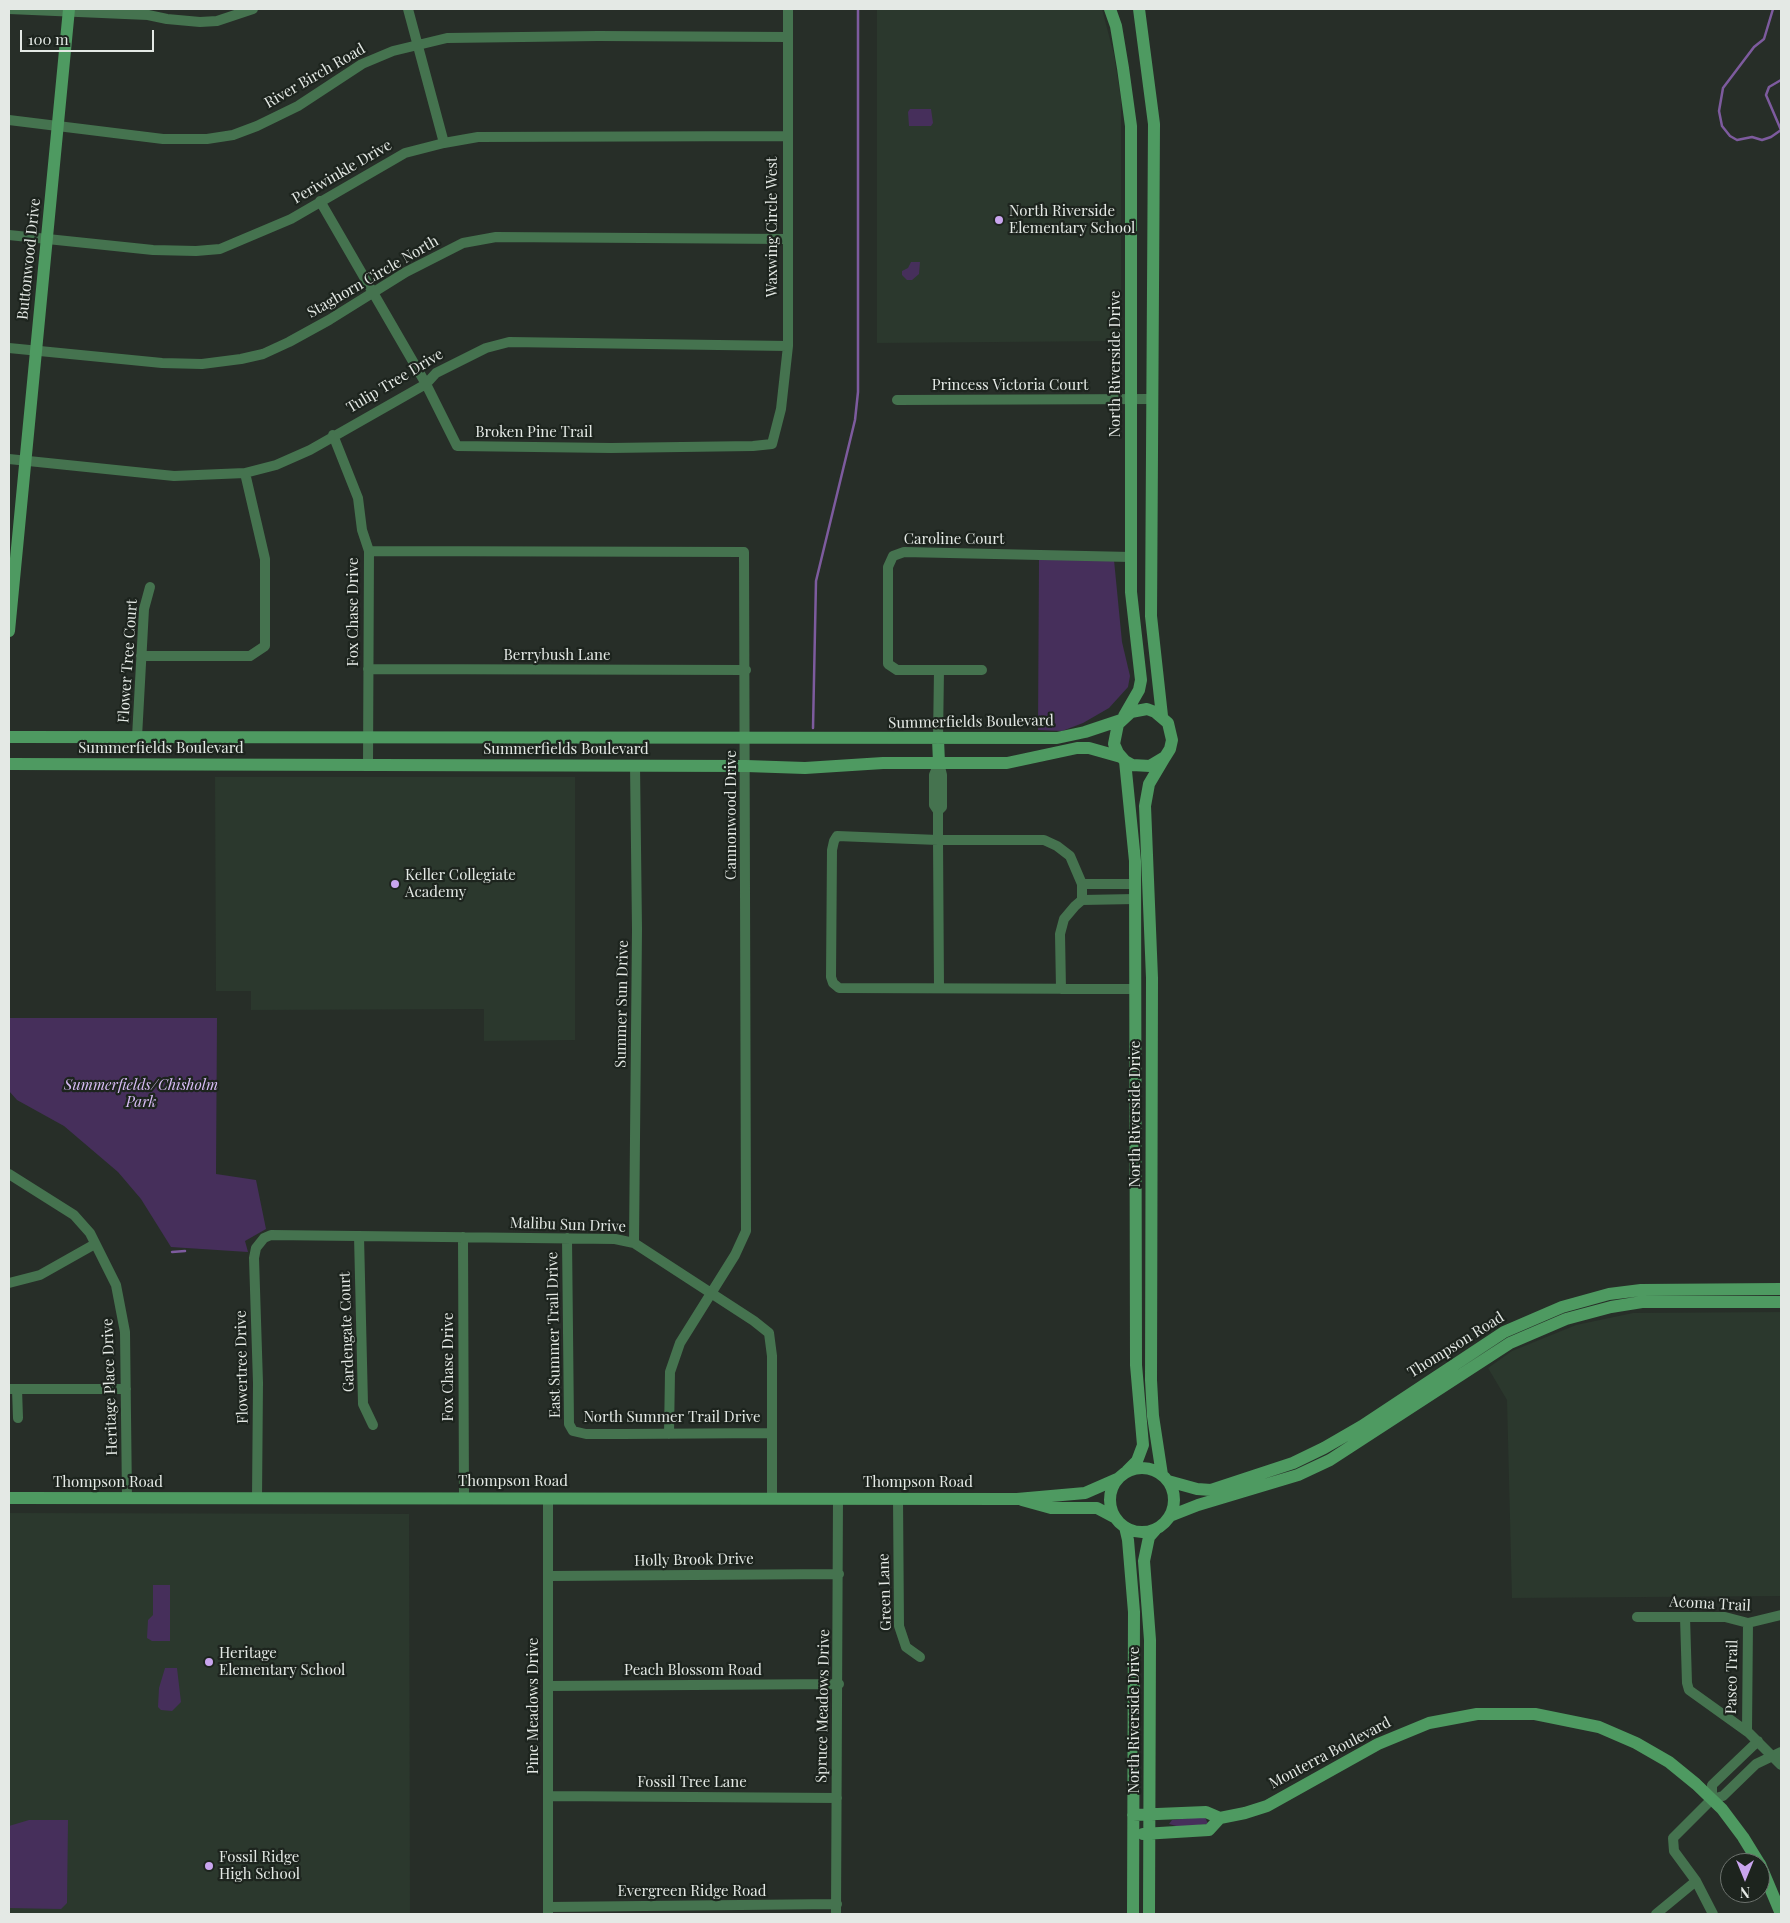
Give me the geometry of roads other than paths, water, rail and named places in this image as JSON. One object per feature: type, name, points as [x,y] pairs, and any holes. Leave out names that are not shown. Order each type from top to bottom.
[{"type":"street","points":[[9,9],[148,14],[167,20],[200,22],[218,21],[253,9]]},
{"type":"street","points":[[408,9],[444,143]]},
{"type":"street","name":"Waxwing Circle West","points":[[772,444],[781,409],[788,346],[788,9]]},
{"type":"street","name":"North Riverside Drive","points":[[1110,9],[1120,51],[1131,126],[1131,557],[1132,608],[1141,680],[1139,690],[1114,734],[1114,744],[1123,759],[1133,836],[1135,884],[1136,1373],[1143,1445],[1137,1462],[1122,1475],[1110,1498],[1114,1517]]},
{"type":"street","name":"North Riverside Drive","points":[[1139,9],[1154,124],[1151,616],[1162,716],[1168,723],[1172,740],[1165,757],[1149,784],[1145,806],[1151,931],[1151,1380],[1154,1416],[1165,1478],[1174,1502],[1170,1516],[1149,1537],[1144,1561],[1150,1640],[1149,1914]]},
{"type":"street","name":"Buttonwood Drive","points":[[9,631],[12,574],[69,11]]},
{"type":"street","name":"River Birch Road","points":[[9,120],[164,139],[208,139],[234,135],[257,126],[298,106],[362,64],[393,51],[417,44],[475,37],[788,38]]},
{"type":"street","name":"Periwinkle Drive","points":[[9,234],[152,250],[196,252],[220,249],[291,219],[405,153],[444,143],[478,137],[787,136]]},
{"type":"street","name":"Broken Pine Trail","points":[[320,201],[426,384],[458,446],[611,448],[752,446],[772,444]]},
{"type":"street","name":"Staghorn Circle North","points":[[9,348],[162,363],[202,364],[241,359],[263,354],[289,342],[447,250],[463,243],[496,237],[787,239]]},
{"type":"street","name":"Tulip Tree Drive","points":[[9,459],[174,476],[245,473],[284,461],[310,450],[426,384],[436,374],[469,356],[486,348],[508,342],[788,346]]},
{"type":"street","name":"Princess Victoria Court","points":[[898,400],[1152,399]]},
{"type":"street","name":"Fox Chase Drive","points":[[333,436],[358,498],[362,530],[369,551],[368,765]]},
{"type":"street","points":[[142,656],[250,656],[265,646],[264,559],[245,473]]},
{"type":"street","name":"Cannonwood Drive","points":[[369,551],[744,552],[746,670],[746,1231],[712,1293],[680,1343],[670,1372],[669,1434]]},
{"type":"street","name":"Caroline Court","points":[[982,670],[897,670],[888,664],[888,567],[890,560],[898,552],[1131,557]]},
{"type":"street","name":"Flower Tree Court","points":[[137,737],[144,609],[150,587]]},
{"type":"street","name":"Berrybush Lane","points":[[368,669],[746,670]]},
{"type":"street","points":[[939,670],[939,763],[934,775],[934,806],[938,811],[939,988]]},
{"type":"street","points":[[1122,718],[1131,712],[1147,710],[1162,716]]},
{"type":"street","name":"Summerfields Boulevard","points":[[9,737],[1057,738],[1082,733],[1122,718]]},
{"type":"street","name":"Summerfields Boulevard","points":[[9,764],[635,765],[805,768],[883,762],[1007,762],[1077,748],[1089,748],[1123,759]]},
{"type":"street","points":[[1123,759],[1132,765],[1150,766],[1165,757]]},
{"type":"street","name":"Summer Sun Drive","points":[[634,1243],[637,929],[635,765]]},
{"type":"street","points":[[1061,989],[1060,934],[1064,919],[1082,900],[1082,884],[1070,856],[1057,846],[1044,840],[938,840],[837,836],[832,850],[831,977],[833,983],[839,988],[1136,990]]},
{"type":"street","points":[[1082,884],[1135,884]]},
{"type":"street","points":[[1082,900],[1135,899]]},
{"type":"street","name":"Heritage Place Drive","points":[[9,1174],[74,1215],[90,1233],[110,1270],[122,1303],[125,1332],[127,1498]]},
{"type":"street","points":[[1136,1176],[1151,1176]]},
{"type":"street","points":[[1136,1190],[1151,1190]]},
{"type":"street","name":"Malibu Sun Drive","points":[[264,1238],[271,1235],[568,1238],[615,1239],[634,1243],[712,1293],[769,1333],[772,1356],[772,1498]]},
{"type":"street","name":"Gardengate Court","points":[[359,1236],[364,1404],[373,1425]]},
{"type":"street","name":"Fox Chase Drive","points":[[463,1237],[464,1498]]},
{"type":"street","name":"Flowertree Drive","points":[[258,1498],[258,1383],[254,1258],[256,1248],[264,1238]]},
{"type":"street","name":"East Summer Trail Drive","points":[[568,1238],[569,1424],[573,1431]]},
{"type":"street","points":[[9,1284],[40,1275],[95,1244]]},
{"type":"street","name":"Thompson Road","points":[[1165,1478],[1197,1489],[1211,1490],[1330,1460],[1498,1350],[1538,1330],[1566,1319],[1658,1295],[1781,1289]]},
{"type":"street","name":"Thompson Road","points":[[1170,1516],[1295,1469],[1493,1338],[1562,1307],[1608,1294],[1781,1302]]},
{"type":"street","points":[[1493,1338],[1498,1350]]},
{"type":"street","points":[[18,1418],[13,1389],[126,1389]]},
{"type":"street","name":"North Summer Trail Drive","points":[[573,1431],[586,1434],[771,1433]]},
{"type":"street","points":[[1122,1475],[1145,1468],[1165,1478]]},
{"type":"street","name":"Thompson Road","points":[[9,1498],[1017,1499],[1085,1493],[1122,1475]]},
{"type":"street","name":"Pine Meadows Drive","points":[[548,1498],[548,1910]]},
{"type":"street","name":"Spruce Meadows Drive","points":[[836,1909],[839,1684],[838,1498]]},
{"type":"street","name":"Green Lane","points":[[898,1499],[899,1626],[906,1648],[920,1657]]},
{"type":"street","name":"Thompson Road","points":[[1017,1499],[1051,1508],[1097,1508],[1114,1517]]},
{"type":"street","points":[[1114,1517],[1125,1528],[1140,1532],[1156,1529]]},
{"type":"street","name":"North Riverside Drive","points":[[1125,1528],[1128,1540],[1134,1612],[1133,1914]]},
{"type":"street","name":"Holly Brook Drive","points":[[549,1576],[839,1574]]},
{"type":"street","name":"Acoma Trail","points":[[1637,1618],[1725,1617],[1748,1623],[1781,1615]]},
{"type":"street","points":[[1686,1617],[1687,1683],[1689,1690],[1777,1754],[1781,1766]]},
{"type":"street","name":"Paseo Trail","points":[[1747,1731],[1748,1623]]},
{"type":"street","name":"Peach Blossom Road","points":[[548,1686],[839,1684]]},
{"type":"street","name":"Monterra Boulevard","points":[[1133,1833],[1149,1834],[1209,1830],[1220,1818],[1268,1806],[1378,1744],[1405,1732],[1447,1719],[1499,1713],[1557,1717],[1599,1728],[1620,1736],[1668,1762],[1712,1799],[1733,1822],[1753,1853]]},
{"type":"street","points":[[1712,1799],[1712,1785],[1758,1741]]},
{"type":"street","points":[[1714,1914],[1696,1881],[1674,1851],[1672,1840],[1677,1832],[1698,1815],[1712,1799],[1724,1796],[1751,1769],[1777,1754]]},
{"type":"street","points":[[1740,1758],[1751,1769]]},
{"type":"street","name":"Fossil Tree Lane","points":[[548,1796],[837,1798]]},
{"type":"street","name":"Monterra Boulevard","points":[[1134,1815],[1206,1812],[1220,1818]]},
{"type":"street","points":[[1656,1914],[1696,1881]]},
{"type":"street","name":"Monterra Boulevard","points":[[1770,1888],[1781,1914]]},
{"type":"street","name":"Evergreen Ridge Road","points":[[548,1910],[836,1909]]},
{"type":"waterway","points":[[813,728],[816,581],[855,420],[858,392],[858,9]]},
{"type":"waterway","points":[[1773,9],[1764,39],[1754,47],[1723,88],[1719,111],[1722,126],[1730,136],[1737,140],[1752,137],[1762,140],[1771,137],[1781,130],[1766,95],[1769,87],[1781,80]]},
{"type":"waterway","points":[[172,1252],[185,1251]]},
{"type":"place","name":"North Riverside Elementary School","points":[[999,220]]},
{"type":"place","name":"Keller Collegiate Academy","points":[[395,884]]},
{"type":"place","name":"Heritage Elementary School","points":[[209,1662]]},
{"type":"place","name":"Fossil Ridge High School","points":[[209,1866]]},
{"type":"park label","name":"Summerfields/Chisholm Park","points":[[141,1094]]}]
